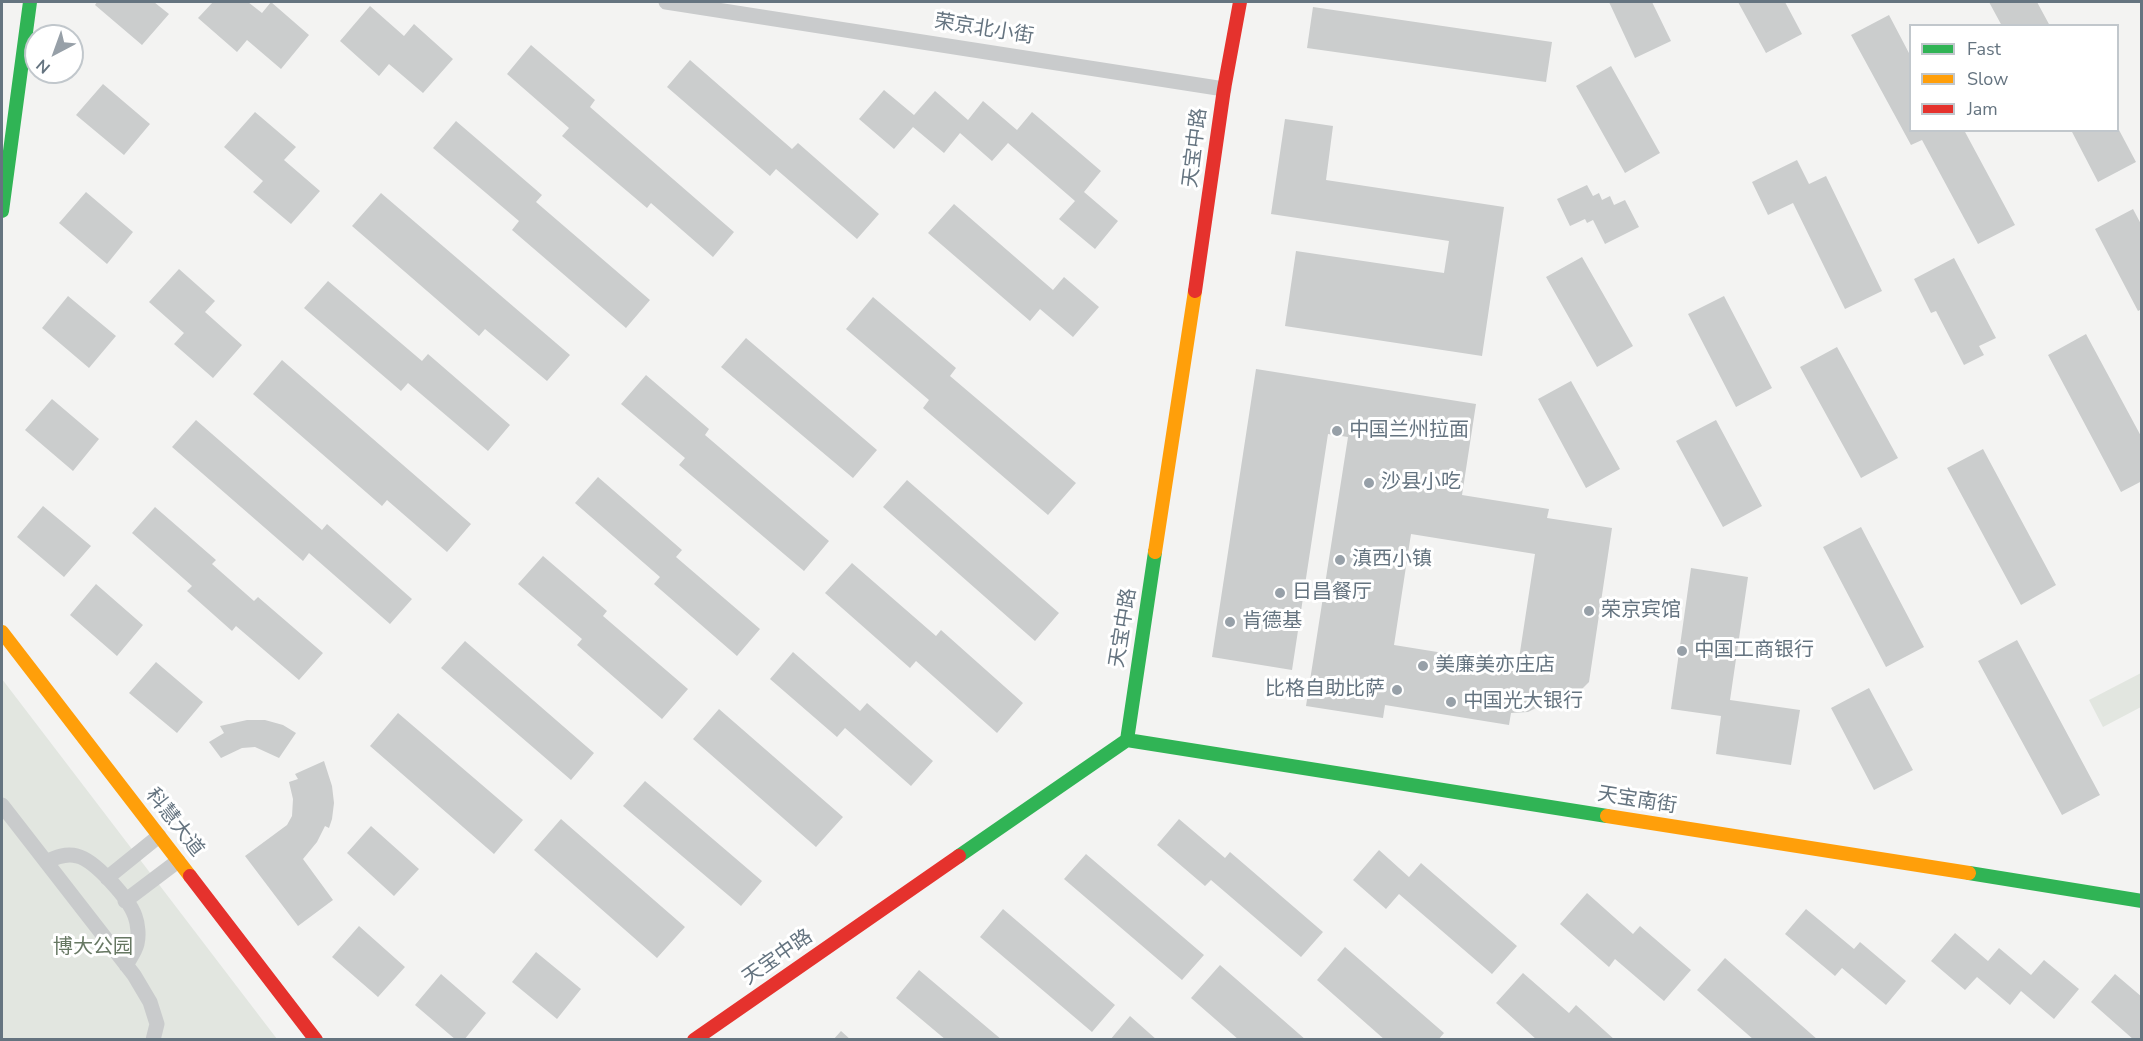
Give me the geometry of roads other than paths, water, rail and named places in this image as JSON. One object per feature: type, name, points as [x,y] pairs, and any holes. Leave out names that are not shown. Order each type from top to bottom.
[{"type":"street","points":[[2,210],[30,2]]},
{"type":"street","name":"荣京北小街","points":[[666,2],[1224,89]]},
{"type":"street","name":"天宝中路","points":[[694,1040],[1127,741],[1224,89],[1240,2]]},
{"type":"street","name":"科慧大道","points":[[2,632],[315,1040]]},
{"type":"street","name":"天宝南街","points":[[1127,741],[2142,901]]},
{"type":"street","points":[[2,805],[126,965],[150,1002],[157,1024],[153,1040]]},
{"type":"street","points":[[107,878],[159,836]]},
{"type":"street","points":[[46,862],[65,855],[78,856],[99,868],[125,901],[135,916],[137,928],[137,943],[126,965]]},
{"type":"street","points":[[125,901],[178,861]]},
{"type":"place","name":"中国兰州拉面","points":[[1337,431]]},
{"type":"place","name":"沙县小吃","points":[[1369,483]]},
{"type":"place","name":"滇西小镇","points":[[1340,560]]},
{"type":"place","name":"日昌餐厅","points":[[1280,593]]},
{"type":"place","name":"荣京宾馆","points":[[1589,611]]},
{"type":"place","name":"肯德基","points":[[1230,622]]},
{"type":"place","name":"中国工商银行","points":[[1682,651]]},
{"type":"place","name":"美廉美亦庄店","points":[[1423,666]]},
{"type":"place","name":"比格自助比萨","points":[[1397,690]]},
{"type":"place","name":"中国光大银行","points":[[1451,702]]},
{"type":"park label","name":"博大公园","points":[[93,948]]}]
